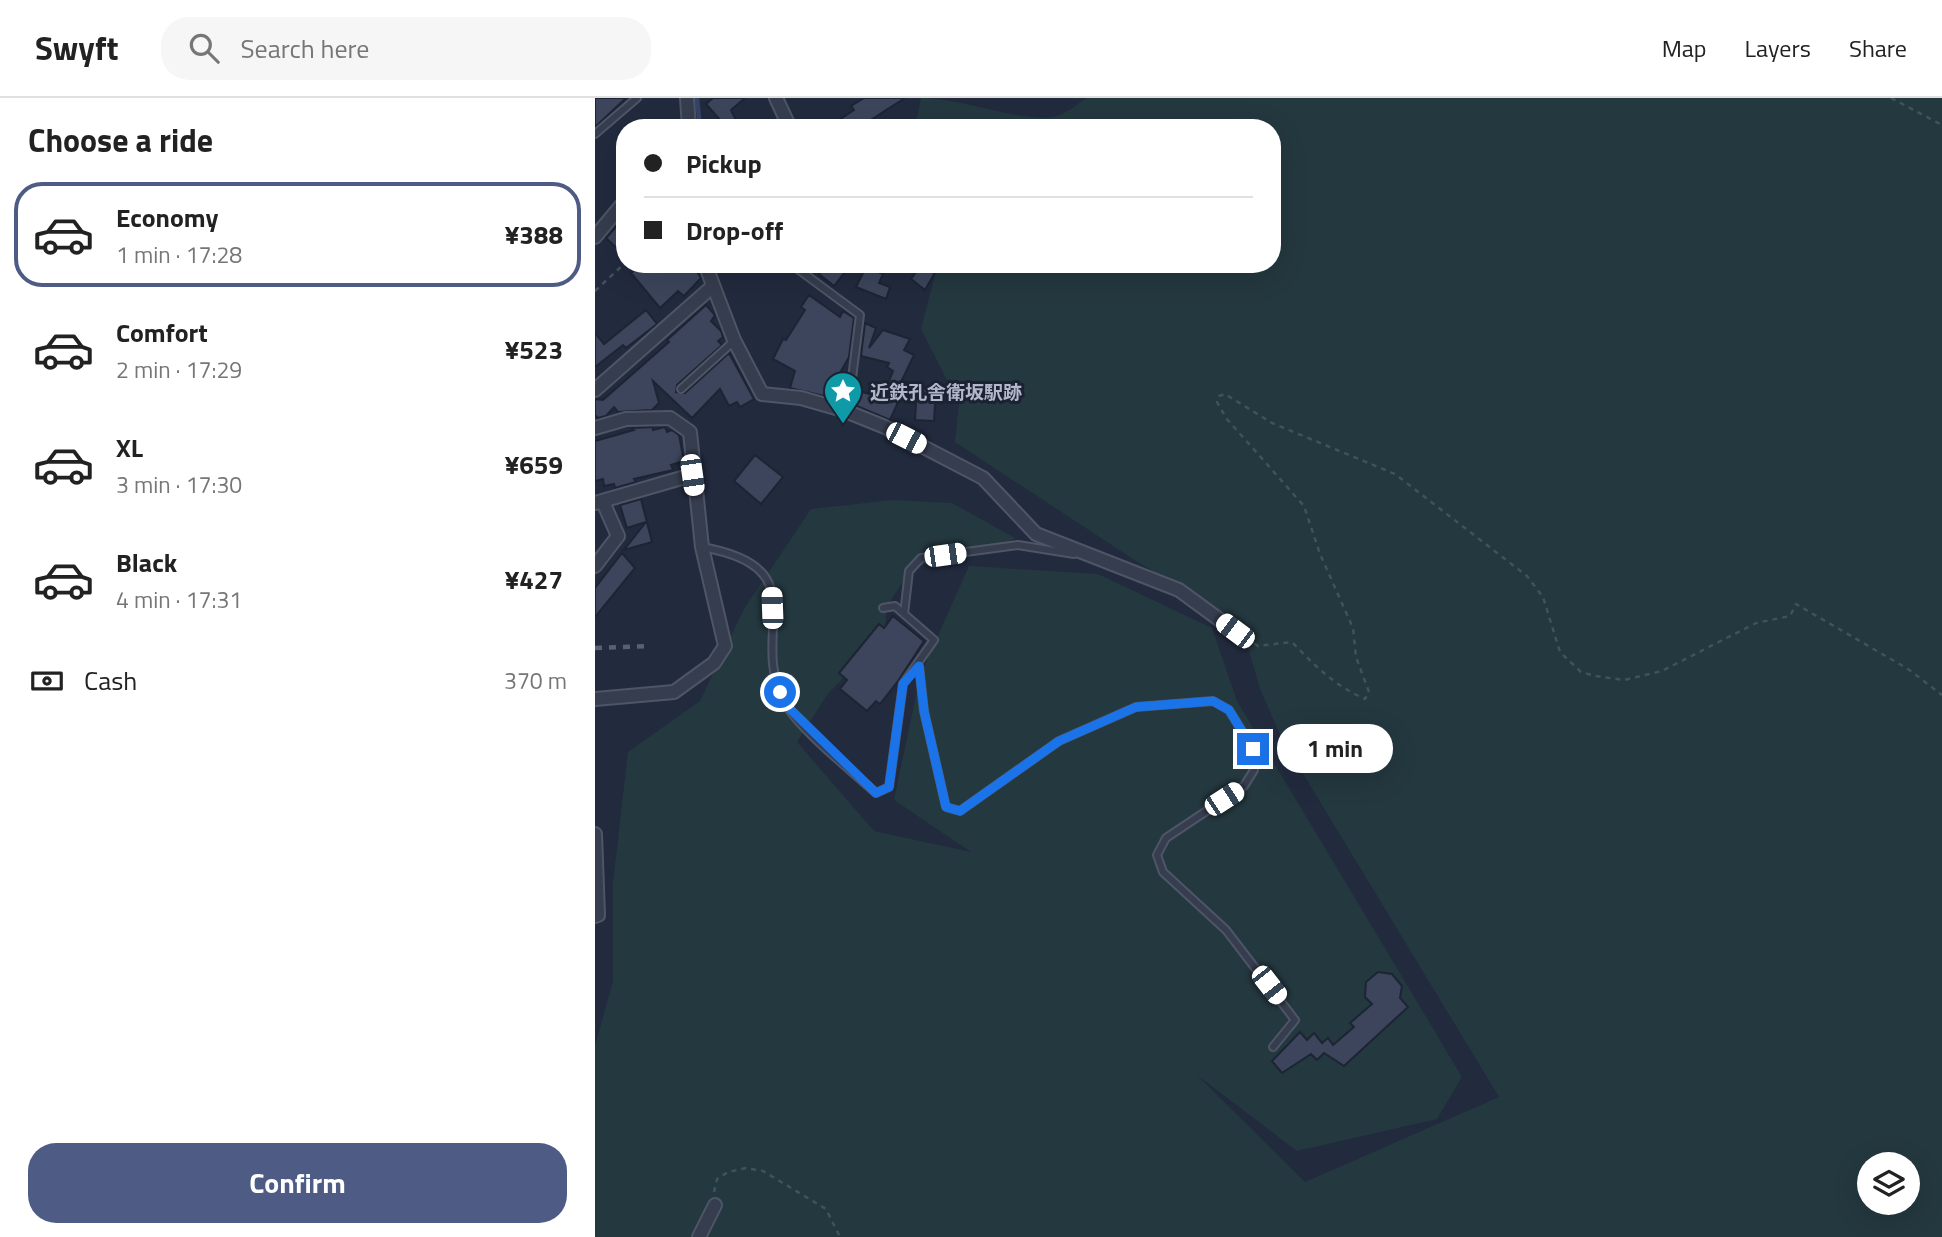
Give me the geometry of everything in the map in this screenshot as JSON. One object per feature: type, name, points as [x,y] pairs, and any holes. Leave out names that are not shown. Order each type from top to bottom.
[{"type":"street","points":[[687,98],[688,119]]},
{"type":"street","points":[[776,98],[786,119]]},
{"type":"street","points":[[595,237],[616,212]]},
{"type":"street","points":[[708,273],[734,340],[762,394],[801,398],[843,410],[885,427],[968,469],[998,490],[1014,513],[1036,534],[1179,590],[1235,631]]},
{"type":"street","points":[[595,390],[713,286]]},
{"type":"street","points":[[595,428],[627,419],[670,418],[690,432],[693,450],[692,475],[702,547],[725,646],[714,663],[674,692],[595,699]]},
{"type":"street","points":[[595,566],[618,536],[599,502],[692,475]]},
{"type":"street","points":[[595,834],[598,915],[595,916]]},
{"type":"street","points":[[699,1237],[715,1205]]},
{"type":"lane","points":[[595,134],[637,98]]},
{"type":"lane","points":[[803,273],[860,315],[850,394],[843,410]]},
{"type":"lane","points":[[681,389],[734,340]]},
{"type":"lane","points":[[904,614],[909,571],[921,558],[1018,545],[1077,555],[1109,564]]},
{"type":"lane","points":[[702,547],[737,553],[758,568],[771,584],[774,678],[786,705],[876,793],[889,787],[903,684],[919,666],[934,640],[895,606],[883,608]]},
{"type":"lane","points":[[919,666],[924,711],[946,807],[960,811],[1059,741],[1136,707],[1213,701],[1229,710],[1253,749],[1254,770],[1244,786],[1166,838],[1157,855],[1163,872],[1226,930],[1295,1020],[1273,1047]]},
{"type":"path","points":[[1891,98],[1942,125]]},
{"type":"path","points":[[595,291],[616,271]]},
{"type":"path","points":[[1235,631],[1258,646],[1292,642],[1323,675],[1341,689],[1365,699],[1369,692],[1356,657],[1353,628],[1320,554],[1308,514],[1226,418],[1217,402],[1219,396],[1225,394],[1272,423],[1395,474],[1527,576],[1543,597],[1560,652],[1581,672],[1625,680],[1662,671],[1756,623],[1790,616],[1796,604],[1908,669],[1942,695]]},
{"type":"path","points":[[715,1205],[713,1188],[717,1179],[728,1172],[745,1168],[763,1171],[826,1209],[840,1237]]},
{"type":"shaded area","points":[[921,98],[1039,118],[1061,114],[1087,98],[1942,98],[1942,1237],[595,1237],[595,1046],[613,981],[613,883],[628,752],[700,701],[744,609],[811,509],[893,500],[952,503],[1015,538],[1001,546],[912,568],[887,606],[884,637],[829,692],[797,742],[874,831],[971,852],[894,800],[920,676],[969,566],[1098,574],[1212,628],[1237,701],[1462,1077],[1437,1119],[1297,1151],[1197,1075],[1305,1182],[1499,1097],[1282,739],[1260,689],[1241,623],[1136,561],[955,442],[959,404],[921,329],[936,273],[1281,273],[1281,119],[917,119]]},
{"type":"building","points":[[595,98],[626,98],[595,127]]},
{"type":"building","points":[[713,98],[745,98],[731,110],[736,119],[719,119],[706,104]]},
{"type":"building","points":[[864,98],[905,98],[872,119],[840,119],[854,110],[851,106]]},
{"type":"building","points":[[616,227],[616,247],[606,238]]},
{"type":"building","points":[[631,273],[698,273],[701,278],[684,296],[678,291],[660,308]]},
{"type":"building","points":[[820,273],[844,273],[834,286]]},
{"type":"building","points":[[863,273],[881,273],[883,274],[879,283],[890,287],[886,299],[856,287]]},
{"type":"building","points":[[915,273],[935,273],[925,290],[911,279]]},
{"type":"building","points":[[809,295],[840,317],[843,311],[854,318],[849,357],[840,373],[847,375],[841,400],[790,388],[795,371],[773,359],[783,339],[786,340],[805,310],[801,307]]},
{"type":"building","points":[[706,305],[715,315],[711,321],[721,331],[723,337],[718,341],[722,345],[677,385],[676,392],[685,393],[729,353],[754,399],[740,407],[737,402],[729,406],[720,389],[692,418],[653,381],[659,403],[652,410],[618,412],[614,407],[606,416],[598,418],[595,415],[595,399],[603,400],[669,342],[667,340]]},
{"type":"building","points":[[646,310],[657,324],[626,348],[623,345],[595,367],[595,333],[604,344]]},
{"type":"building","points":[[865,323],[876,328],[869,348],[883,330],[910,339],[904,350],[914,355],[902,380],[907,382],[890,420],[852,404],[856,390],[882,398],[893,371],[887,367],[889,363],[861,356]]},
{"type":"building","points":[[917,387],[936,388],[934,421],[915,420]]},
{"type":"building","points":[[653,427],[653,430],[665,427],[667,432],[672,430],[679,435],[684,461],[671,465],[673,470],[634,479],[636,482],[615,488],[614,484],[604,486],[603,479],[595,481],[595,441],[634,430],[632,428]]},
{"type":"building","points":[[755,455],[783,477],[761,504],[734,481]]},
{"type":"building","points":[[641,499],[652,542],[624,550],[646,522],[627,528],[620,505]]},
{"type":"building","points":[[622,553],[635,568],[595,617],[595,588]]},
{"type":"building","points":[[893,616],[924,641],[880,704],[876,701],[867,711],[840,689],[847,680],[839,673],[879,624],[884,628]]},
{"type":"building","points":[[1378,972],[1392,974],[1402,986],[1400,998],[1408,1007],[1344,1066],[1324,1053],[1317,1060],[1311,1054],[1282,1073],[1272,1061],[1300,1032],[1307,1040],[1314,1033],[1322,1043],[1328,1038],[1333,1045],[1354,1027],[1350,1023],[1372,1004],[1365,997],[1366,982]]},
{"type":"waterway","points":[[697,98],[699,119]]},
{"type":"railway","points":[[595,648],[650,646]]},
{"type":"place","name":"近鉄孔舎衛坂駅跡","points":[[843,425]]},
{"type":"route","points":[[780,692],[786,705],[832,753],[876,793],[889,787],[903,684],[919,666],[924,711],[946,807],[960,811],[1059,741],[1136,707],[1213,701],[1229,710],[1253,749]]}]
